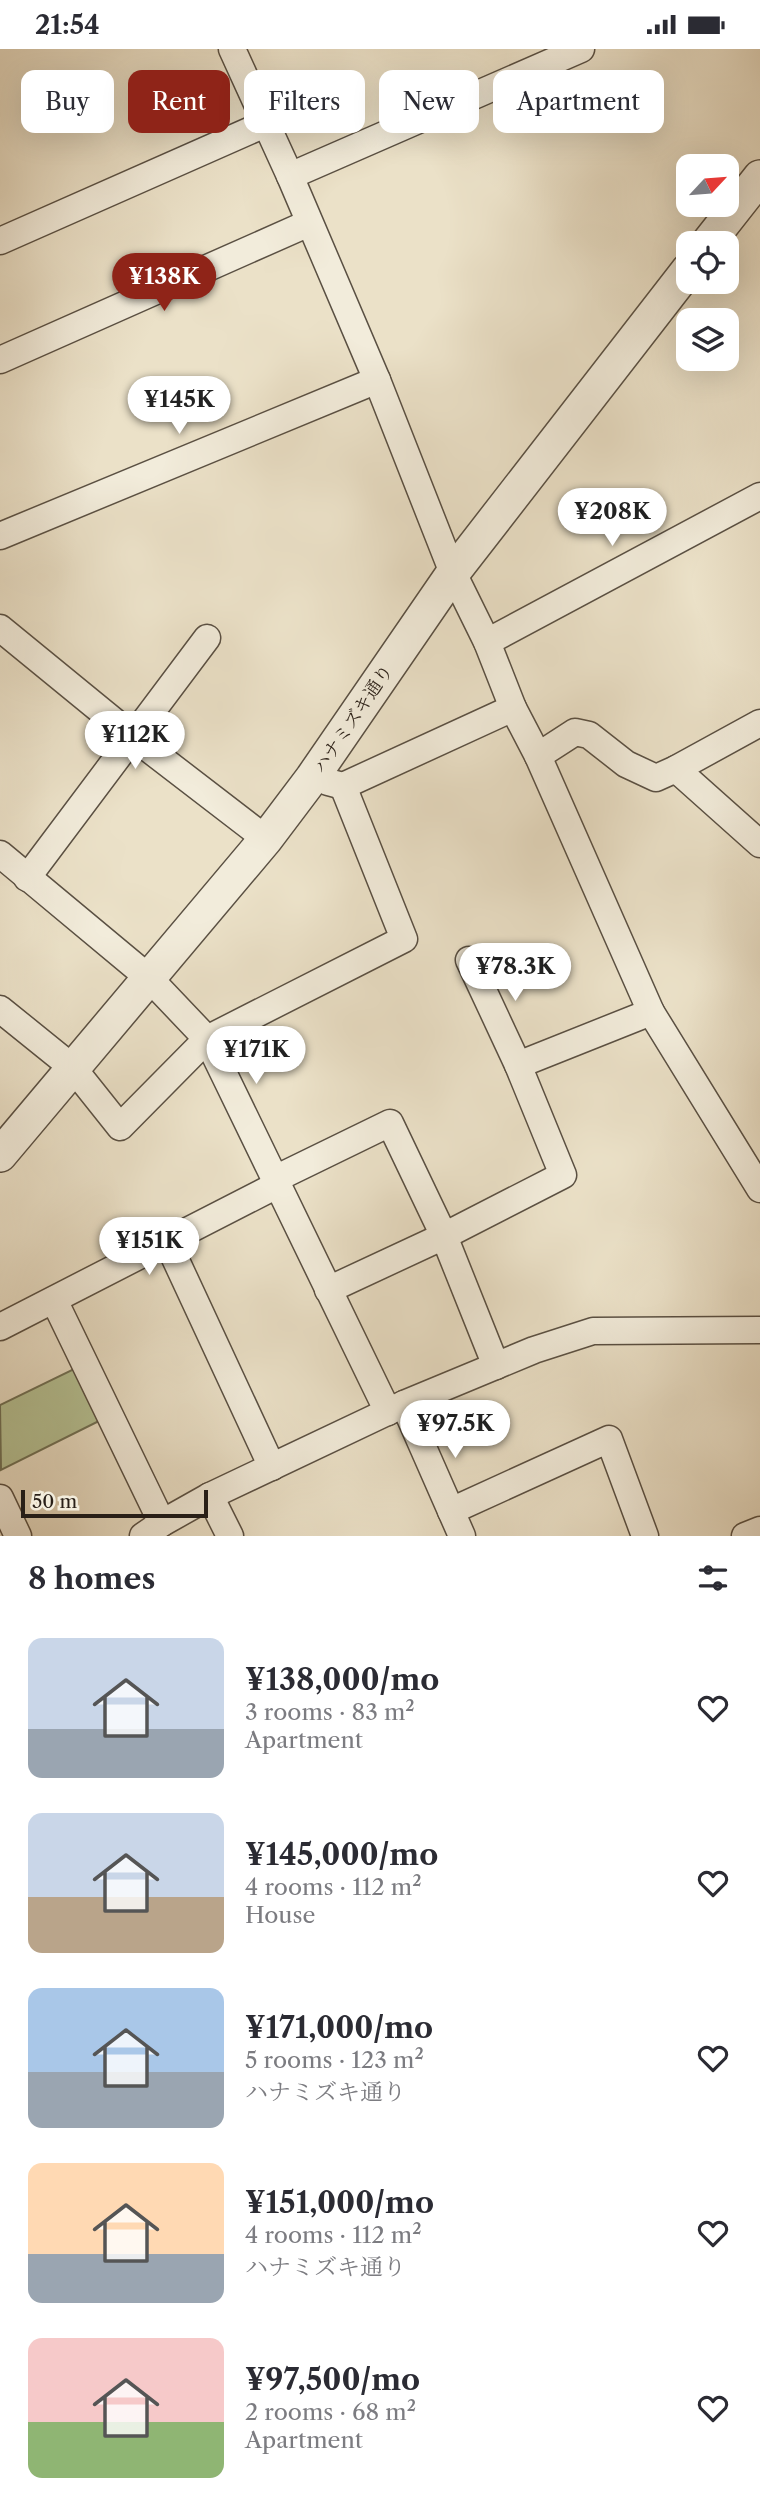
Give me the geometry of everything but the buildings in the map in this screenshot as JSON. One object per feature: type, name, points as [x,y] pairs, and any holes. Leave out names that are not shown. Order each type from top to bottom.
[{"type":"street","points":[[232,49],[244,76]]},
{"type":"street","points":[[290,176],[580,49]]},
{"type":"street","points":[[0,241],[245,133]]},
{"type":"street","points":[[269,133],[377,380],[453,573],[487,642],[513,708],[538,756],[651,1012],[760,1189]]},
{"type":"street","points":[[717,231],[760,177]]},
{"type":"street","points":[[0,360],[309,223]]},
{"type":"street","name":"ハナミズキ通り","points":[[3,1142],[73,1067],[266,839],[328,782],[453,573],[676,285]]},
{"type":"street","points":[[0,536],[377,380]]},
{"type":"street","points":[[487,642],[760,496]]},
{"type":"street","points":[[0,628],[132,736],[266,839]]},
{"type":"street","points":[[27,878],[207,638]]},
{"type":"street","points":[[0,1009],[73,1067],[120,1127],[207,1039],[404,939],[328,782],[513,708]]},
{"type":"street","points":[[538,756],[575,732],[589,735],[626,764],[656,778],[760,723]]},
{"type":"street","points":[[676,769],[760,844]]},
{"type":"street","points":[[0,854],[149,978],[207,1039],[328,1290],[396,1408],[462,1536]]},
{"type":"street","points":[[328,1290],[444,1236],[563,1175],[519,1065],[470,960]]},
{"type":"street","points":[[519,1065],[651,1012]]},
{"type":"street","points":[[0,1327],[390,1123],[444,1236],[496,1366]]},
{"type":"street","points":[[167,1241],[272,1467]]},
{"type":"street","points":[[54,1300],[153,1529],[210,1496],[396,1408],[534,1350],[593,1331],[760,1330]]},
{"type":"street","points":[[451,1511],[609,1439],[645,1536]]},
{"type":"street","points":[[210,1496],[230,1536]]},
{"type":"street","points":[[0,1498],[18,1536]]},
{"type":"street","points":[[745,1536],[760,1531]]},
{"type":"green space","points":[[76,1368],[101,1420],[1,1470],[0,1405]]}]
